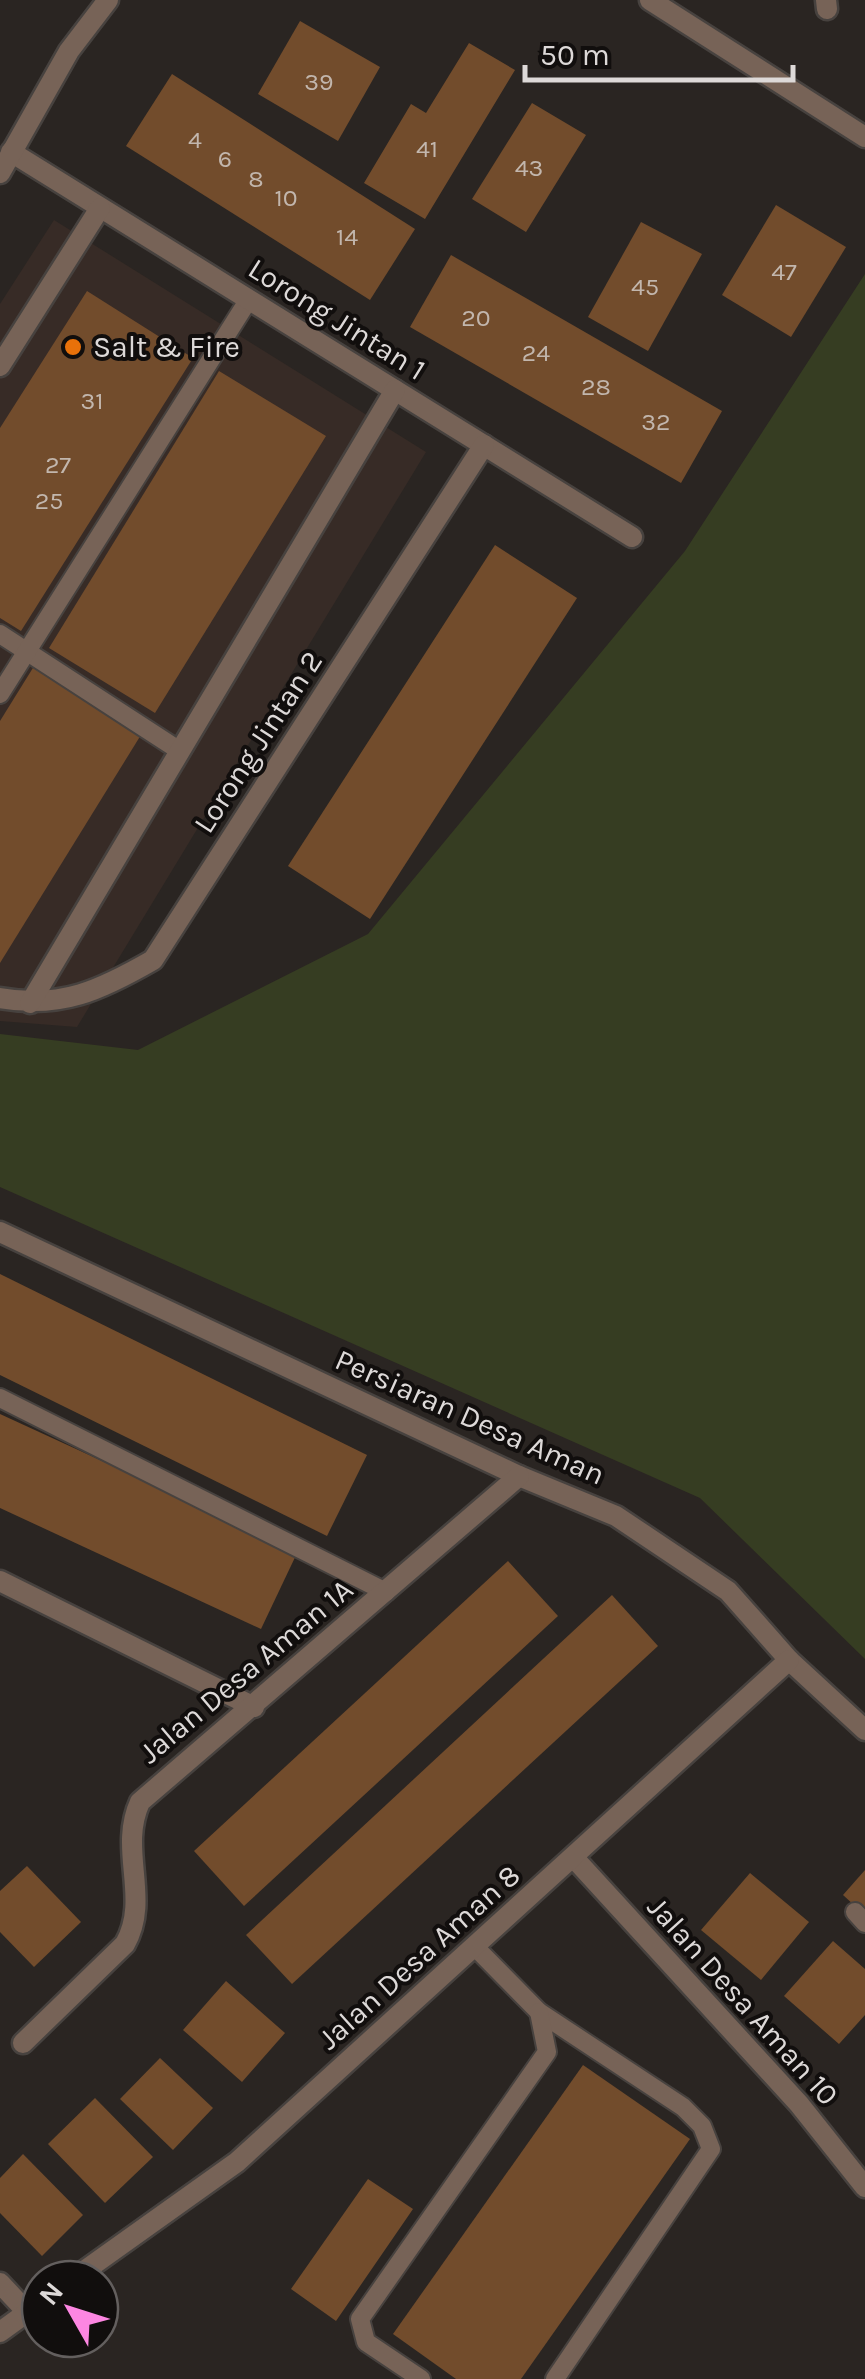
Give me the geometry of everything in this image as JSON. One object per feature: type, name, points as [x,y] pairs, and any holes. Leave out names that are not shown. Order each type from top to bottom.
[{"type":"street","points":[[0,173],[69,51],[108,0]]},
{"type":"street","points":[[650,0],[865,138]]},
{"type":"street","name":"Lorong Jintan 1","points":[[11,152],[632,537]]},
{"type":"street","points":[[0,366],[100,208]]},
{"type":"street","name":"Lorong Jintan 2","points":[[30,1004],[394,390]]},
{"type":"street","name":"Lorong Jintan 2","points":[[0,998],[30,1004],[96,992],[153,960],[484,446]]},
{"type":"street","name":"Persiaran Desa Aman","points":[[0,1232],[519,1476],[616,1516],[728,1591],[789,1660],[865,1730]]},
{"type":"street","name":"Jalan Desa Aman 1A","points":[[23,2043],[124,1944],[135,1926],[138,1899],[129,1842],[140,1802],[519,1476]]},
{"type":"street","points":[[0,1580],[254,1707]]},
{"type":"street","name":"Jalan Desa Aman 8","points":[[102,2259],[237,2162],[789,1660]]},
{"type":"street","name":"Jalan Desa Aman 10","points":[[574,1858],[799,2104],[865,2187]]},
{"type":"street","points":[[0,2283],[20,2298]]},
{"type":"lane","points":[[0,694],[249,300]]},
{"type":"lane","points":[[0,634],[180,751]]},
{"type":"lane","points":[[0,1398],[386,1592]]},
{"type":"lane","points":[[475,1947],[539,2012],[683,2107],[702,2126],[711,2149],[556,2379]]},
{"type":"lane","points":[[421,2379],[366,2342],[360,2319],[547,2052],[539,2012]]},
{"type":"shaded area","points":[[54,220],[426,452],[77,1027],[0,1021],[0,304]]},
{"type":"green space","points":[[865,274],[865,1659],[700,1498],[0,1187],[0,1034],[138,1050],[368,934],[685,551]]},
{"type":"building","points":[[300,21],[380,67],[338,141],[258,94]]},
{"type":"building","points":[[469,43],[515,70],[425,219],[364,183],[411,104],[426,113]]},
{"type":"building","points":[[172,74],[415,229],[370,300],[126,146]]},
{"type":"building","points":[[532,103],[586,135],[526,232],[472,199]]},
{"type":"building","points":[[776,205],[846,247],[791,337],[722,295]]},
{"type":"building","points":[[641,222],[702,254],[648,351],[588,317]]},
{"type":"building","points":[[451,255],[722,411],[681,483],[410,327]]},
{"type":"building","points":[[87,291],[193,358],[21,631],[0,618],[0,428]]},
{"type":"building","points":[[219,371],[326,436],[155,713],[49,648]]},
{"type":"building","points":[[495,545],[577,598],[370,919],[288,866]]},
{"type":"building","points":[[36,663],[144,730],[0,963],[0,721]]},
{"type":"building","points":[[0,1274],[367,1455],[327,1536],[0,1375]]},
{"type":"building","points":[[0,1414],[298,1551],[261,1629],[0,1508]]},
{"type":"building","points":[[508,1561],[558,1616],[244,1906],[194,1851]]},
{"type":"building","points":[[612,1595],[658,1646],[292,1984],[246,1935]]},
{"type":"building","points":[[27,1866],[81,1922],[34,1967],[0,1932],[0,1891]]},
{"type":"building","points":[[865,1870],[865,1915],[843,1895]]},
{"type":"building","points":[[750,1873],[809,1922],[761,1980],[701,1930]]},
{"type":"building","points":[[833,1941],[865,1969],[865,2015],[839,2044],[784,1996]]},
{"type":"building","points":[[226,1981],[285,2033],[242,2082],[183,2030]]},
{"type":"building","points":[[160,2058],[213,2108],[173,2150],[120,2099]]},
{"type":"building","points":[[583,2065],[690,2139],[521,2379],[456,2379],[393,2334]]},
{"type":"building","points":[[95,2098],[153,2157],[105,2203],[48,2144]]},
{"type":"building","points":[[23,2154],[83,2215],[42,2256],[0,2213],[0,2178]]},
{"type":"building","points":[[368,2179],[413,2209],[336,2321],[291,2289]]},
{"type":"place","name":"Salt & Fire","points":[[73,347]]}]
